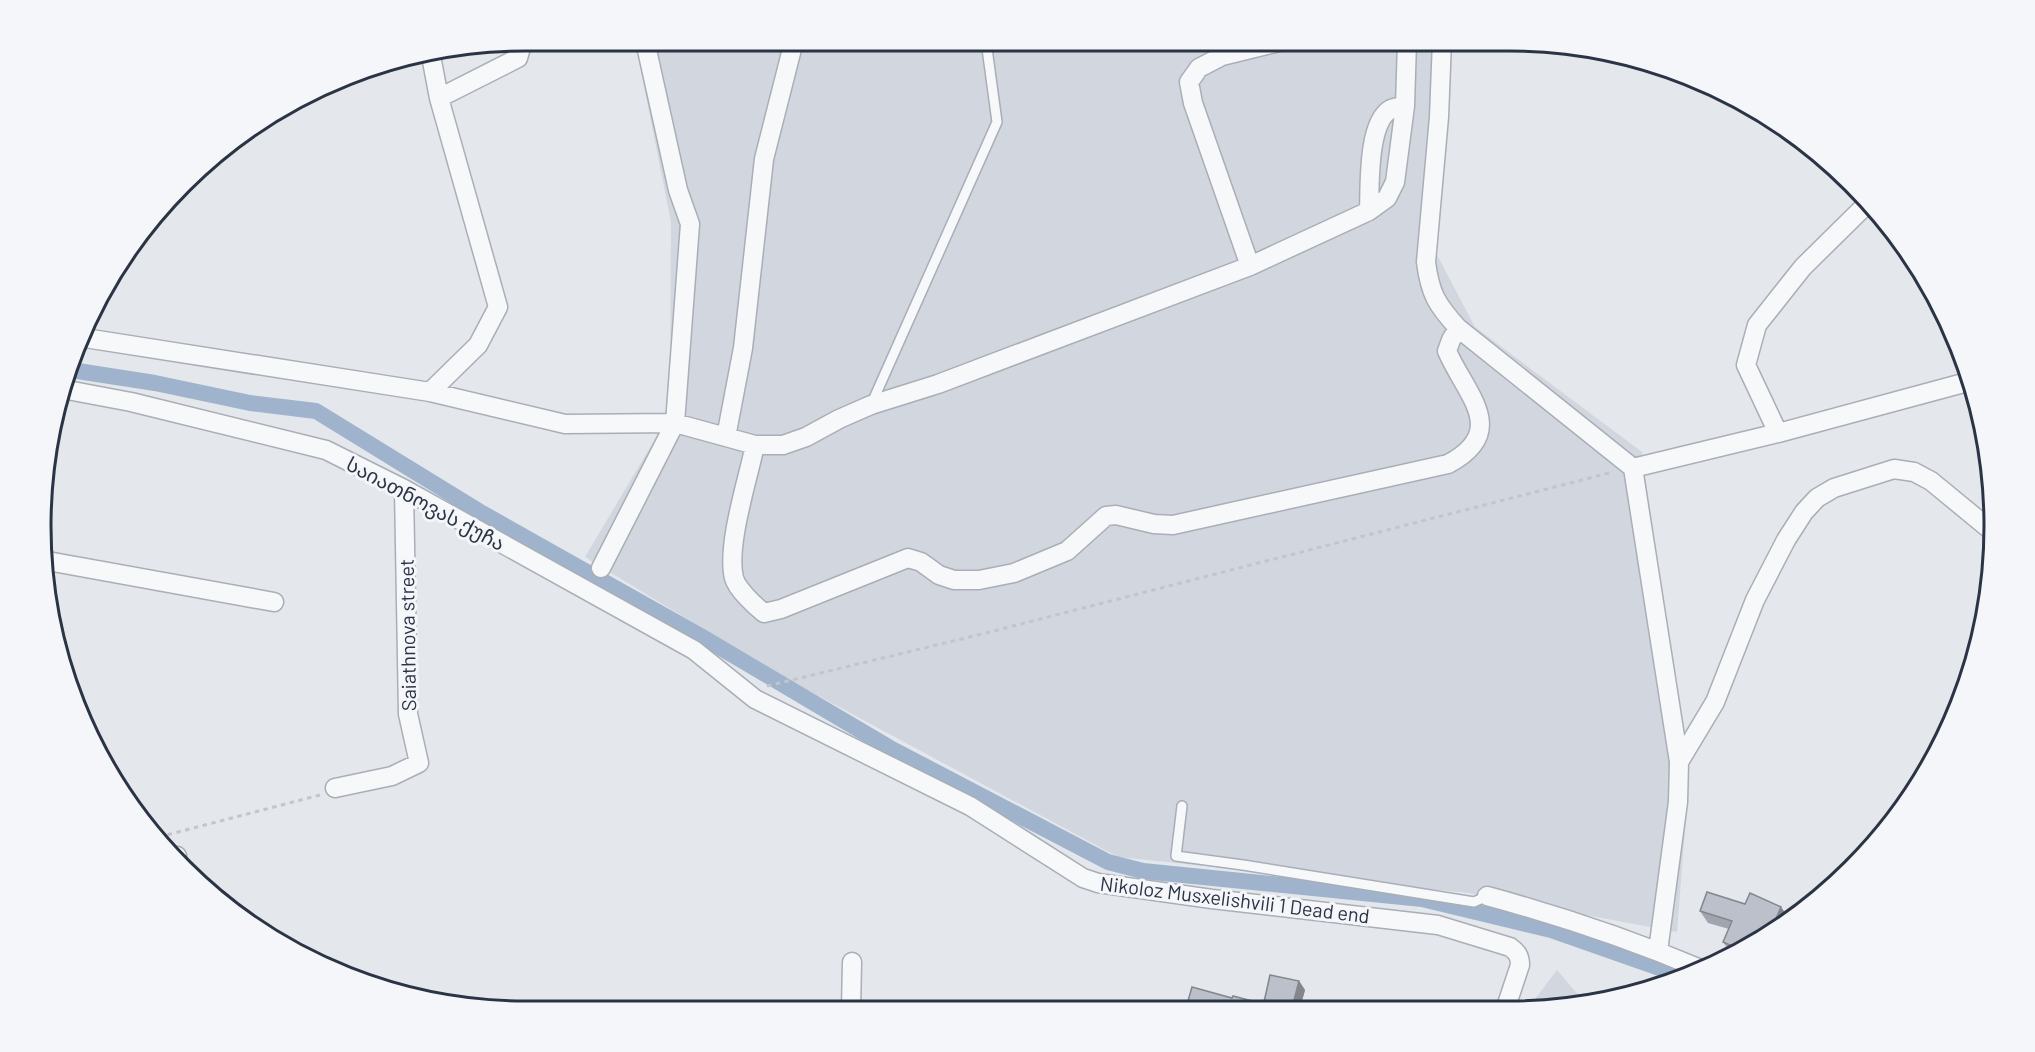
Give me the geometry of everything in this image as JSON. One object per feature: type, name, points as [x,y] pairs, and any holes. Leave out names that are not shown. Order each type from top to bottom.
[{"type":"street","points":[[439,98],[518,58],[520,51]]},
{"type":"street","points":[[601,568],[675,423],[690,224],[678,190],[647,51]]},
{"type":"street","points":[[726,437],[743,348],[764,159],[791,51]]},
{"type":"street","points":[[1242,51],[1222,56],[1199,68],[1189,82],[1193,103],[1250,266]]},
{"type":"street","points":[[89,339],[430,392],[565,424],[675,423],[755,445],[783,445],[806,437],[871,405],[938,384],[1250,266],[1369,211],[1387,198],[1395,182],[1405,106],[1407,51]]},
{"type":"street","points":[[1442,51],[1439,117],[1426,262],[1429,286],[1440,308],[1458,328],[1633,468],[1679,762],[1678,802],[1658,951]]},
{"type":"street","points":[[430,392],[478,345],[498,307],[439,98],[432,60]]},
{"type":"street","points":[[1369,211],[1374,136],[1382,117],[1391,109],[1405,106]]},
{"type":"street","points":[[1778,433],[1746,364],[1757,325],[1803,267],[1862,208]]},
{"type":"street","points":[[755,445],[731,551],[735,580],[754,606],[764,614],[908,558],[921,562],[939,575],[954,580],[979,580],[1014,573],[1066,550],[1106,516],[1116,515],[1154,524],[1173,525],[1448,465],[1473,447],[1478,435],[1479,417],[1475,401],[1456,371],[1447,351],[1458,328]]},
{"type":"street","points":[[1633,468],[1778,433],[1962,383]]},
{"type":"street","name":"საიათნოვას ქუჩა","points":[[71,391],[131,402],[326,450],[404,489],[693,650],[757,694]]},
{"type":"street","points":[[1679,762],[1715,702],[1755,600],[1786,540],[1804,512],[1817,498],[1834,488],[1894,469],[1914,472],[1931,481],[1984,525]]},
{"type":"street","name":"Saiathnova street","points":[[335,788],[392,776],[419,763],[408,714],[404,489]]},
{"type":"street","points":[[52,562],[274,602]]},
{"type":"street","name":"Nikoloz Musxelishvili 1 Dead end","points":[[757,694],[970,806],[1083,878],[1098,883],[1212,899],[1438,925],[1510,947],[1520,958],[1520,965],[1508,1001]]},
{"type":"street","points":[[1487,896],[1558,916],[1658,951],[1691,965]]},
{"type":"street","points":[[851,1001],[852,962]]},
{"type":"lane","points":[[871,405],[997,122],[987,51]]},
{"type":"lane","points":[[1182,806],[1176,856],[1473,902],[1487,896]]},
{"type":"path","points":[[757,694],[825,672],[1633,468]]},
{"type":"path","points":[[166,835],[322,795],[335,788]]},
{"type":"shaded area","points":[[637,51],[1439,51],[1436,253],[1475,327],[1642,452],[1688,790],[1677,932],[1468,893],[1118,857],[776,673],[585,557],[670,414],[671,222]]},
{"type":"shaded area","points":[[1557,970],[1579,996],[1571,997],[1534,1000]]},
{"type":"building","points":[[1707,892],[1745,904],[1750,893],[1781,907],[1776,919],[1731,945],[1723,942],[1732,921],[1700,911]]},
{"type":"building","points":[[1270,975],[1299,981],[1294,1001],[1264,1001]]},
{"type":"building","points":[[1192,987],[1252,1001],[1188,1001]]},
{"type":"waterway","points":[[77,371],[155,383],[250,403],[316,411],[482,513],[704,638],[890,748],[1108,862],[1143,871],[1422,899],[1551,930],[1672,972]]}]
